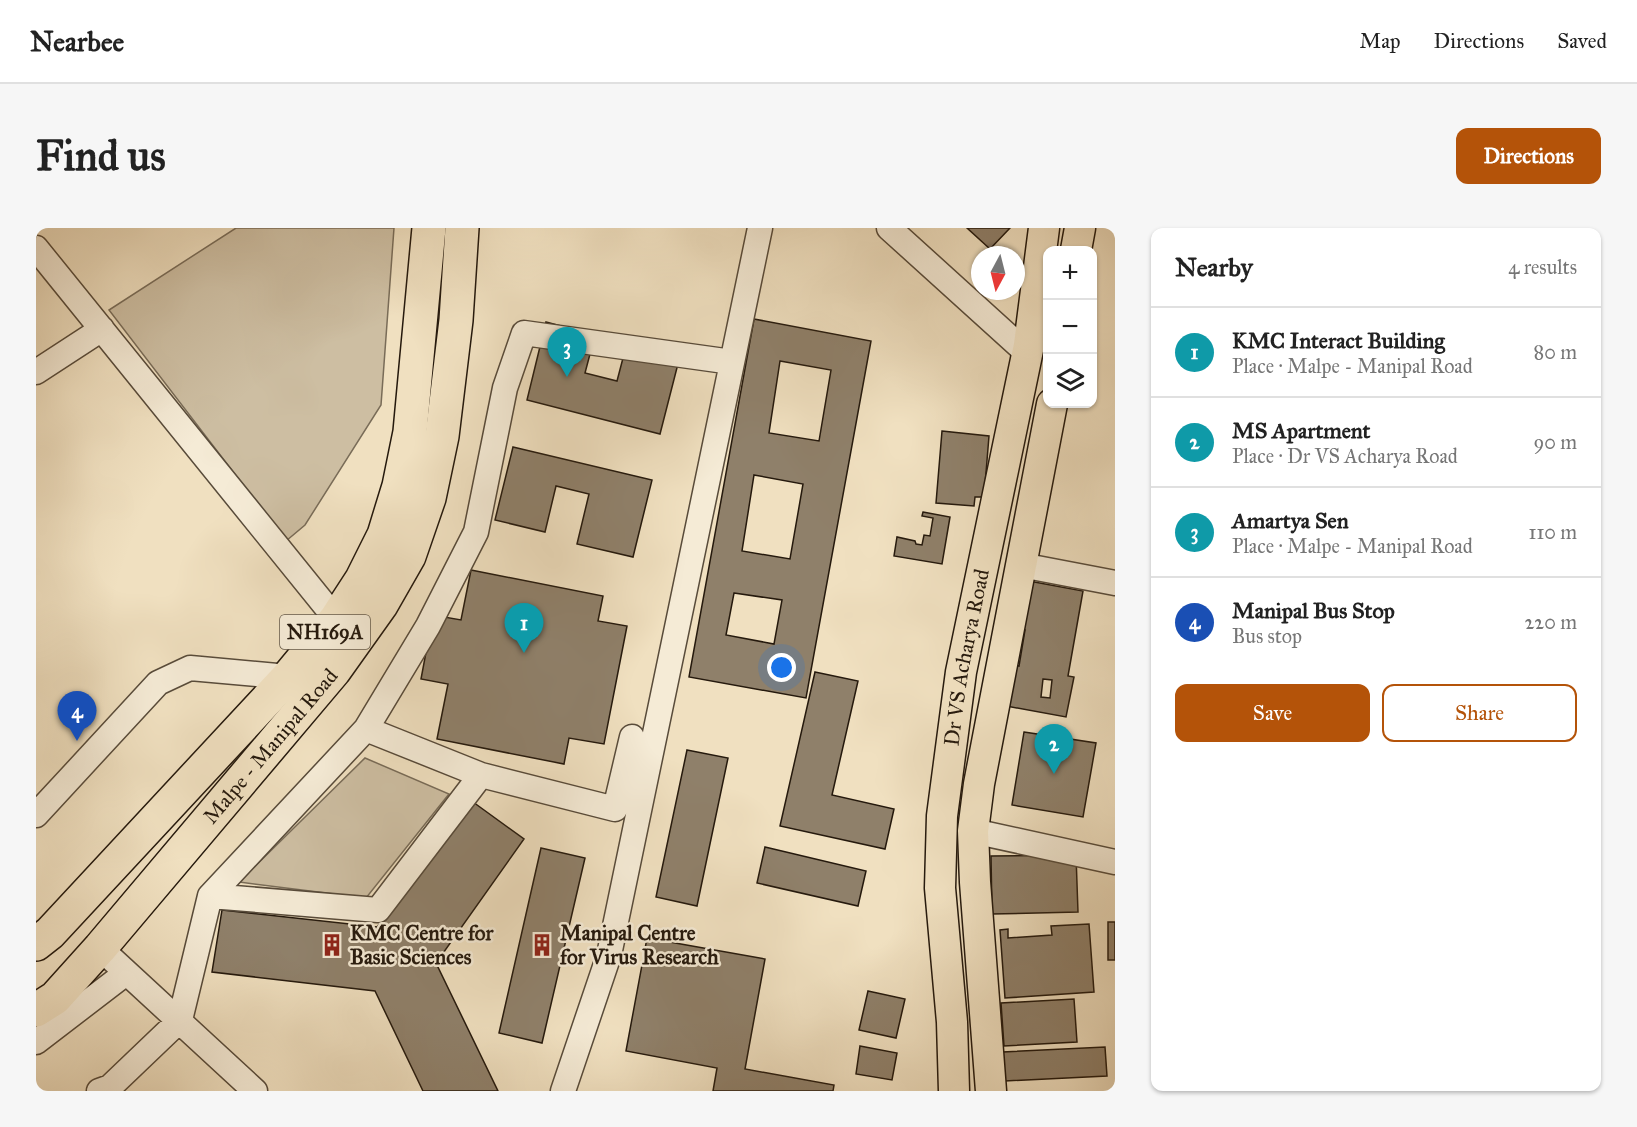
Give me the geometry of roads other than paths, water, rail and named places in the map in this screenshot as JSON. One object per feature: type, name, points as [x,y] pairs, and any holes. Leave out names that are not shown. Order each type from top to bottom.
[{"type":"highway","name":"Malpe - Manipal Road","points":[[36,944],[50,933],[288,677],[336,620],[362,579],[384,535],[399,486],[410,432],[429,228]]},
{"type":"highway","name":"Malpe - Manipal Road","points":[[36,1010],[55,998],[100,948],[334,671],[381,605],[409,556],[429,498],[442,436],[456,320],[462,228]]},
{"type":"main road","name":"Dr VS Acharya Road","points":[[954,1091],[952,1022],[940,888],[942,816],[961,672],[1028,353],[1044,228]]},
{"type":"main road","points":[[1077,246],[1080,228]]},
{"type":"main road","name":"Dr VS Acharya Road","points":[[992,1091],[973,831],[979,784],[1051,408]]},
{"type":"main road","points":[[1009,440],[1044,445]]},
{"type":"main road","points":[[952,1022],[987,1017]]},
{"type":"street","points":[[563,1091],[609,955],[760,228]]},
{"type":"street","points":[[889,228],[1028,353]]},
{"type":"street","points":[[36,248],[336,620]]},
{"type":"street","points":[[36,372],[102,329]]},
{"type":"street","points":[[99,1091],[110,1087],[180,1020],[210,896],[366,729],[428,626],[476,532],[506,388],[524,333],[732,362]]},
{"type":"street","points":[[1021,564],[1115,583]]},
{"type":"street","points":[[36,815],[159,683],[190,668],[288,677]]},
{"type":"street","points":[[366,729],[481,775],[615,809],[632,737]]},
{"type":"street","points":[[210,896],[378,910],[481,775]]},
{"type":"street","points":[[973,831],[1115,862]]},
{"type":"street","points":[[100,948],[255,1091]]},
{"type":"street","points":[[36,1042],[126,974]]},
{"type":"place","name":"Amartya Sen","points":[[567,377]]},
{"type":"place","name":"KMC Interact Building","points":[[524,653]]},
{"type":"place","name":"Manipal Bus Stop","points":[[77,741]]},
{"type":"place","name":"MS Apartment","points":[[1054,774]]},
{"type":"place","name":"KMC Centre for Basic Sciences","points":[[332,945]]},
{"type":"place","name":"Manipal Centre for Virus Research","points":[[542,945]]}]
